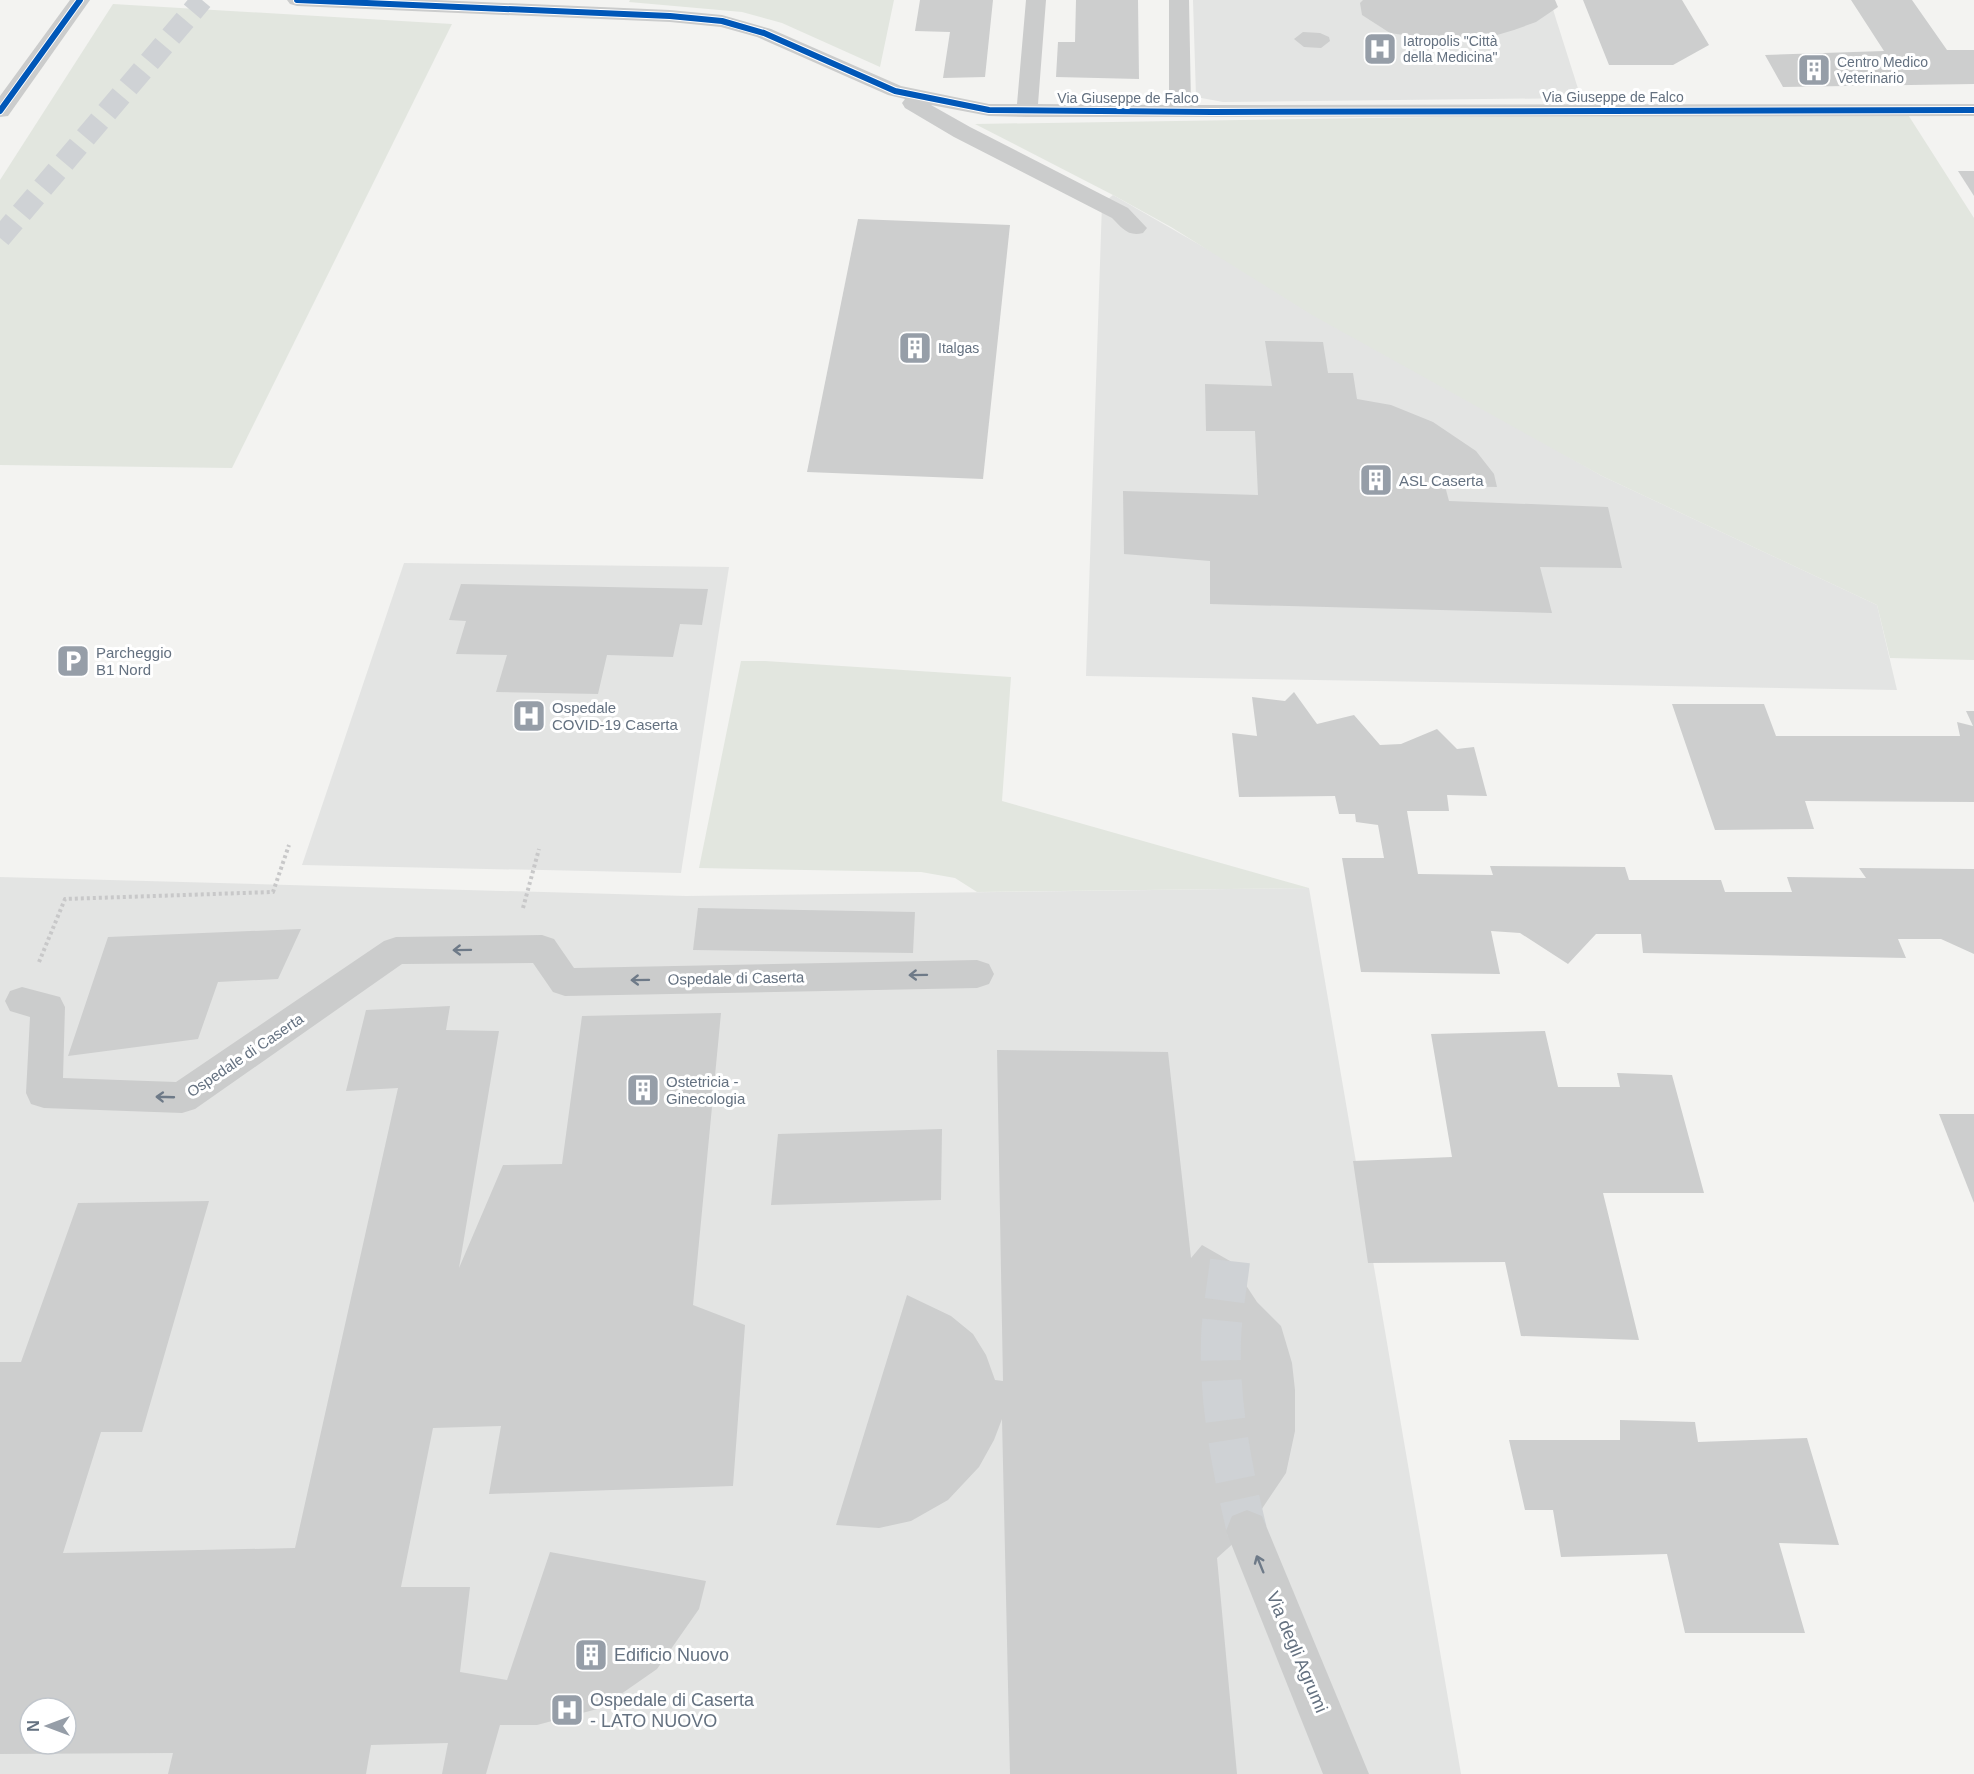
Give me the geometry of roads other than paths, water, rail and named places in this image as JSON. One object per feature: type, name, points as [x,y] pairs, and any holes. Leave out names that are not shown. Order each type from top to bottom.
[{"type":"street","points":[[0,111],[80,0]]},
{"type":"street","name":"Via Giuseppe de Falco","points":[[297,0],[670,16],[722,21],[764,33],[895,90],[989,110],[1974,110]]},
{"type":"street","points":[[1027,111],[1036,0]]},
{"type":"street","points":[[1179,0],[1180,111]]},
{"type":"street","points":[[895,90],[962,132],[1120,213],[1135,228]]},
{"type":"street","name":"Ospedale di Caserta","points":[[22,1001],[48,1007],[44,1093],[182,1098],[396,951],[542,949],[566,982],[977,974]]},
{"type":"street","name":"Via degli Agrumi","points":[[1247,1531],[1346,1774]]},
{"type":"tunnel","points":[[0,238],[202,0]]},
{"type":"tunnel","points":[[1230,1261],[1223,1310],[1222,1388],[1236,1484],[1247,1531]]},
{"type":"place","name":"Iatropolis \"Città della Medicina\"","points":[[1380,49]]},
{"type":"place","name":"Centro Medico Veterinario","points":[[1814,70]]},
{"type":"place","name":"Italgas","points":[[915,348]]},
{"type":"place","name":"ASL Caserta","points":[[1376,480]]},
{"type":"place","name":"Parcheggio B1 Nord","points":[[73,661]]},
{"type":"place","name":"Ospedale COVID-19 Caserta","points":[[529,716]]},
{"type":"place","name":"Ostetricia - Ginecologia","points":[[643,1090]]},
{"type":"place","name":"Edificio Nuovo","points":[[591,1655]]},
{"type":"place","name":"Ospedale di Caserta - LATO NUOVO","points":[[567,1710]]}]
